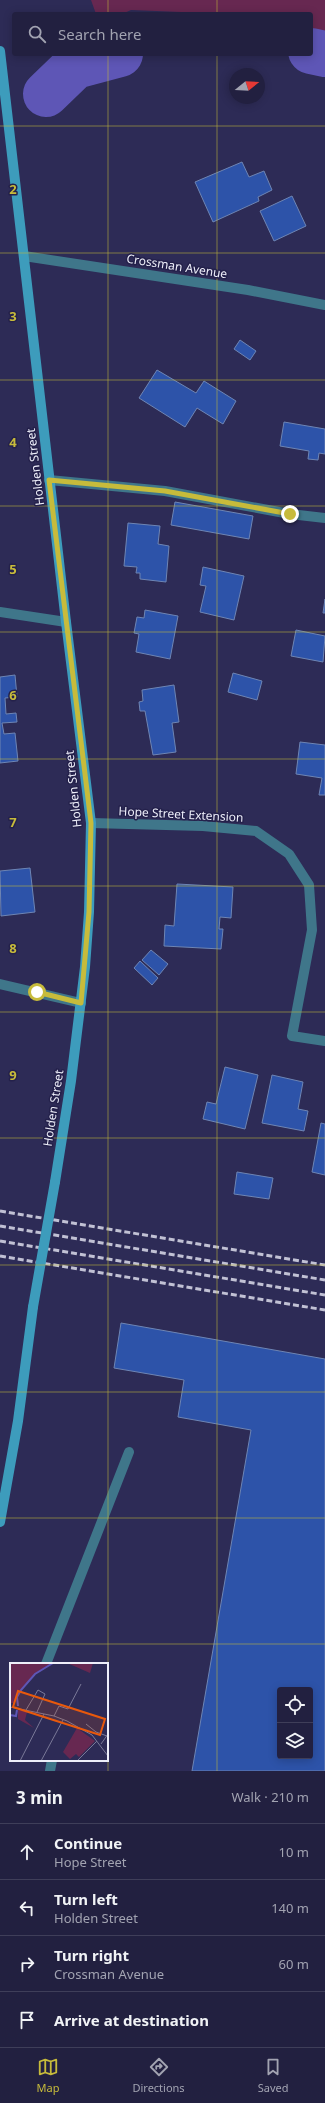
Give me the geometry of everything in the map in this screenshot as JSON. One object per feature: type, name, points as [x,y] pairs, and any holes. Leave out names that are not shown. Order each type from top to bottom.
[{"type":"main road","name":"Holden Street","points":[[0,51],[49,480],[91,823],[89,912],[81,1003],[55,1182],[33,1307],[18,1421],[0,1522]]},
{"type":"street","name":"Crossman Avenue","points":[[24,256],[248,290],[325,305]]},
{"type":"street","points":[[49,480],[165,491],[290,514],[325,518]]},
{"type":"street","points":[[0,612],[66,622]]},
{"type":"street","name":"Hope Street Extension","points":[[91,823],[203,826],[256,831],[289,854],[310,885],[312,930],[292,1036],[325,1041]]},
{"type":"street","points":[[0,984],[81,1003]]},
{"type":"street","points":[[46,1663],[129,1452]]},
{"type":"street","points":[[50,1771],[52,1761]]},
{"type":"shaded area","points":[[91,0],[325,0],[325,48],[313,45],[313,12],[180,12],[131,10],[126,12],[95,12]]},
{"type":"building","points":[[242,162],[249,177],[264,171],[272,190],[258,197],[259,201],[213,222],[195,182]]},
{"type":"building","points":[[292,196],[306,226],[274,241],[260,211]]},
{"type":"building","points":[[240,340],[256,351],[250,360],[234,349]]},
{"type":"building","points":[[157,370],[196,393],[204,381],[236,401],[223,424],[197,408],[185,427],[139,398]]},
{"type":"building","points":[[284,422],[325,429],[325,454],[319,453],[318,460],[308,459],[309,451],[280,446]]},
{"type":"building","points":[[175,502],[253,516],[249,539],[171,525]]},
{"type":"building","points":[[128,523],[160,526],[158,544],[169,546],[166,582],[140,579],[140,573],[136,573],[137,567],[124,566]]},
{"type":"building","points":[[203,567],[244,576],[234,620],[200,612],[206,586],[200,585]]},
{"type":"building","points":[[325,599],[325,613],[323,613]]},
{"type":"building","points":[[145,610],[178,616],[170,659],[136,652],[139,634],[134,633],[137,617],[144,618]]},
{"type":"building","points":[[296,630],[325,636],[323,662],[291,656]]},
{"type":"building","points":[[233,673],[262,681],[257,700],[228,692]]},
{"type":"building","points":[[15,675],[17,697],[5,698],[6,714],[16,713],[17,722],[2,723],[4,734],[15,733],[18,761],[0,763],[0,677]]},
{"type":"building","points":[[174,685],[179,722],[172,723],[176,752],[153,755],[145,711],[140,711],[139,702],[143,701],[142,690]]},
{"type":"building","points":[[300,742],[325,745],[325,795],[319,795],[322,778],[296,774]]},
{"type":"building","points":[[30,868],[35,912],[1,916],[0,871]]},
{"type":"building","points":[[177,884],[233,887],[231,918],[220,917],[219,929],[223,929],[221,949],[164,946],[165,925],[174,926]]},
{"type":"building","points":[[151,950],[168,964],[159,975],[142,960]]},
{"type":"building","points":[[140,961],[158,978],[152,985],[134,968]]},
{"type":"building","points":[[225,1067],[258,1075],[245,1129],[203,1119],[207,1102],[216,1104]]},
{"type":"building","points":[[272,1075],[303,1082],[298,1109],[308,1111],[304,1131],[262,1123]]},
{"type":"building","points":[[321,1123],[325,1124],[325,1175],[312,1172]]},
{"type":"building","points":[[237,1172],[273,1178],[269,1199],[234,1194]]},
{"type":"building","points":[[121,1323],[325,1359],[325,1771],[192,1771],[251,1430],[178,1417],[184,1380],[114,1368]]},
{"type":"waterway","points":[[313,51],[325,54]]},
{"type":"waterway","points":[[46,94],[75,66],[112,56]]},
{"type":"railway","points":[[0,1211],[325,1265]]},
{"type":"railway","points":[[0,1226],[325,1280]]},
{"type":"railway","points":[[0,1241],[325,1295]]},
{"type":"railway","points":[[0,1256],[325,1310]]},
{"type":"route","points":[[37,992],[81,1003],[89,912],[91,823],[49,480],[165,491],[290,514]]}]
